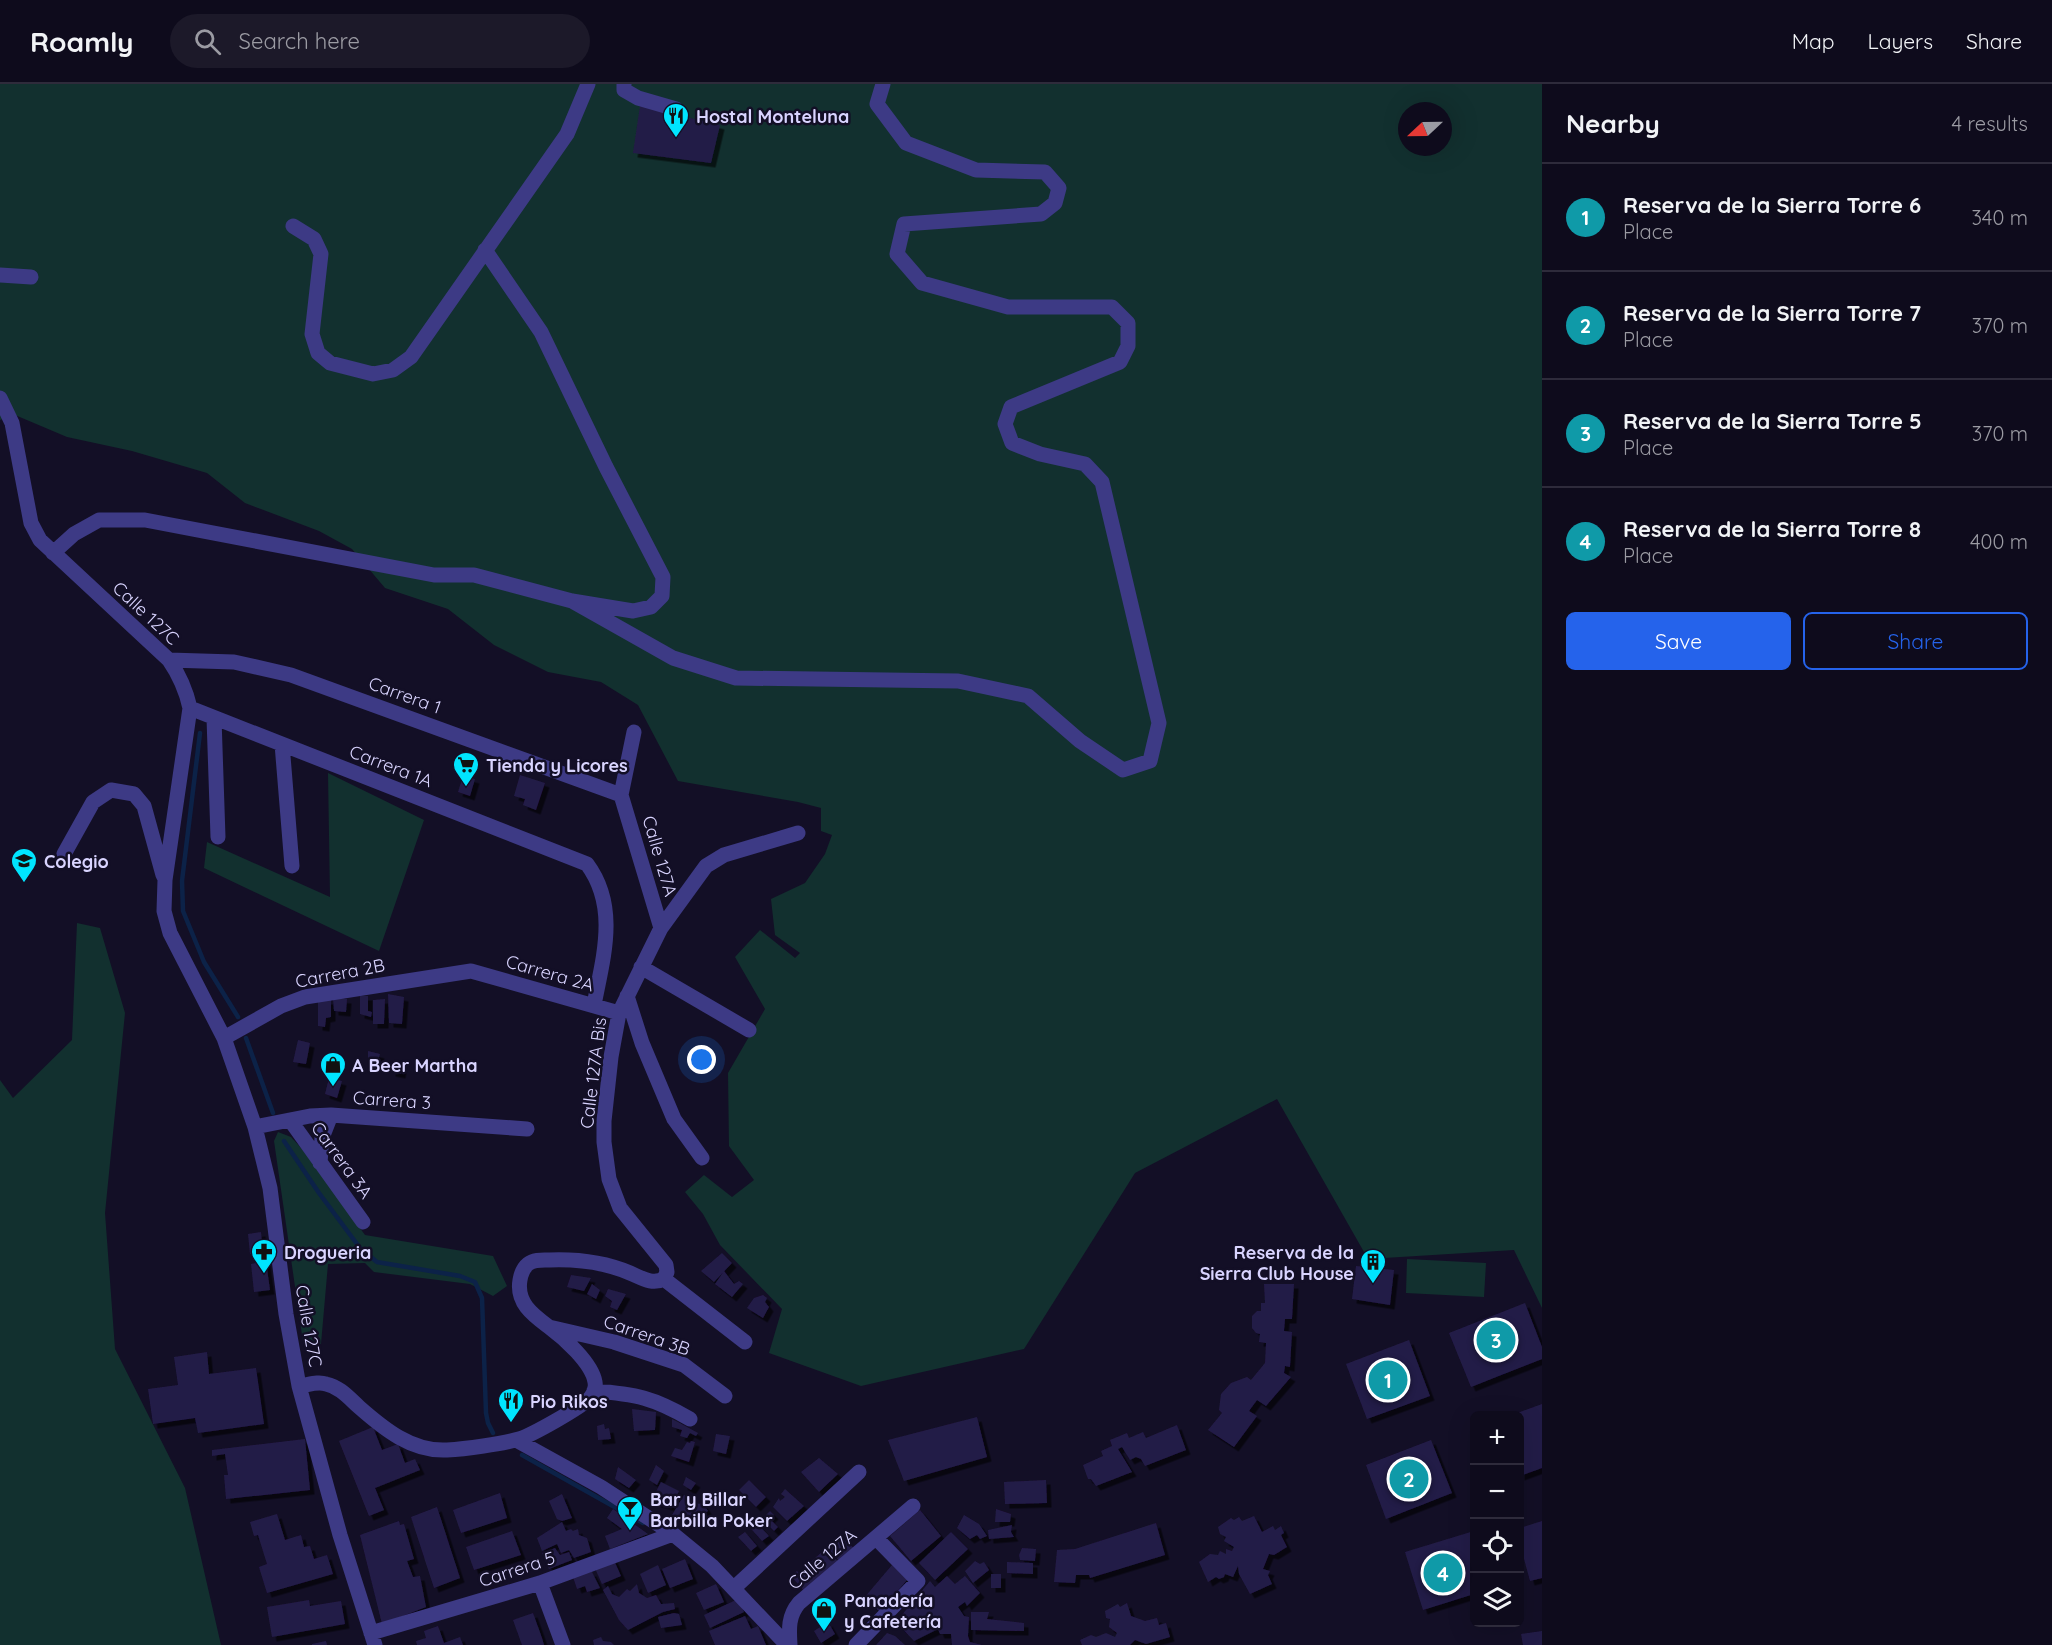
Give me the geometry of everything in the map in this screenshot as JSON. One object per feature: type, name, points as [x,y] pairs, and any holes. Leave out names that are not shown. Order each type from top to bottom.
[{"type":"street","points":[[293,226],[314,239],[321,254],[312,334],[318,352],[330,363],[373,375],[393,370],[411,357],[567,134],[588,84]]},
{"type":"street","points":[[624,84],[624,90],[638,98],[676,109]]},
{"type":"street","points":[[572,602],[672,658],[736,678],[958,681],[1028,696],[1080,741],[1123,770],[1150,762],[1159,723],[1102,482],[1085,464],[1040,454],[1012,443],[1005,424],[1011,407],[1120,362],[1128,346],[1128,323],[1112,307],[1008,307],[922,283],[897,254],[904,224],[1041,214],[1054,203],[1059,188],[1045,172],[976,170],[906,143],[877,104],[883,84]]},
{"type":"street","points":[[53,553],[74,534],[99,520],[145,520],[434,575],[474,575],[572,602],[633,611],[651,608],[662,596],[663,577],[606,467],[541,332],[486,250]]},
{"type":"street","points":[[0,275],[31,277]]},
{"type":"street","name":"Calle 127C","points":[[0,398],[12,423],[31,523],[40,540],[169,660],[180,675],[190,708],[165,880],[164,911],[170,933],[224,1038],[255,1127],[270,1188],[286,1314],[299,1386],[340,1535],[373,1639]]},
{"type":"street","name":"Carrera 1","points":[[169,660],[234,662],[291,675],[621,795]]},
{"type":"street","name":"Carrera 1A","points":[[190,708],[587,864],[595,875],[607,913],[607,938],[594,1005]]},
{"type":"street","points":[[214,718],[218,837]]},
{"type":"street","points":[[621,795],[633,732]]},
{"type":"street","points":[[282,744],[292,866]]},
{"type":"street","name":"Calle 127C","points":[[64,854],[93,802],[111,790],[134,794],[144,806],[165,880]]},
{"type":"street","name":"Calle 127A","points":[[621,795],[661,928]]},
{"type":"street","name":"Calle 127A Bis","points":[[664,1279],[668,1272],[666,1265],[620,1208],[609,1179],[604,1142],[604,1121],[611,1057],[619,1013],[661,928],[706,866],[724,855],[798,833]]},
{"type":"street","points":[[641,968],[748,1030]]},
{"type":"street","name":"Carrera 2A","points":[[471,971],[619,1013]]},
{"type":"street","name":"Carrera 2B","points":[[224,1038],[281,1006],[304,997],[471,971]]},
{"type":"street","points":[[627,996],[642,1043],[674,1119],[702,1158]]},
{"type":"street","points":[[320,1163],[322,1138],[331,1114]]},
{"type":"street","name":"Carrera 3","points":[[255,1127],[331,1114],[527,1129]]},
{"type":"street","name":"Carrera 3A","points":[[290,1120],[363,1222]]},
{"type":"street","points":[[299,1386],[324,1383],[338,1387],[398,1438],[422,1448],[445,1450],[516,1440],[539,1430],[586,1401],[596,1385],[590,1367],[549,1327],[536,1319],[523,1301],[519,1287],[523,1270],[529,1263],[535,1261],[586,1261],[620,1269],[652,1282],[664,1279],[745,1342]]},
{"type":"street","name":"Carrera 3B","points":[[549,1327],[614,1342],[684,1365],[725,1396]]},
{"type":"street","points":[[594,1391],[630,1394],[662,1403],[690,1419]]},
{"type":"street","points":[[516,1440],[601,1487],[673,1534],[712,1566],[789,1645]]},
{"type":"street","points":[[734,1588],[859,1472]]},
{"type":"street","name":"Calle 127A","points":[[789,1645],[790,1620],[793,1610],[799,1603],[877,1539],[913,1506]]},
{"type":"street","name":"Carrera 5","points":[[373,1639],[540,1583],[673,1534]]},
{"type":"street","points":[[856,1645],[918,1581],[877,1539]]},
{"type":"street","points":[[540,1583],[563,1645]]},
{"type":"green space","points":[[0,84],[1542,84],[1542,1308],[1514,1250],[1368,1259],[1277,1099],[1135,1173],[1024,1349],[861,1386],[769,1353],[782,1309],[720,1245],[703,1214],[685,1192],[704,1175],[732,1197],[754,1180],[729,1146],[728,1073],[765,1009],[735,957],[760,930],[795,958],[800,953],[775,935],[771,899],[805,883],[825,854],[832,835],[821,831],[821,808],[678,781],[638,705],[601,682],[548,672],[494,645],[448,609],[385,588],[352,549],[319,531],[245,503],[207,473],[132,451],[67,437],[15,415],[0,420]]},
{"type":"green space","points":[[328,773],[424,820],[379,951],[204,868],[207,842],[330,897]]},
{"type":"green space","points":[[77,923],[100,928],[125,1013],[105,1213],[115,1349],[185,1488],[221,1645],[0,1645],[0,1080],[13,1098],[72,1040]]},
{"type":"green space","points":[[278,1132],[291,1137],[302,1149],[365,1235],[493,1256],[507,1286],[493,1296],[470,1284],[374,1272],[365,1263],[328,1264],[321,1344],[303,1342],[274,1141]]},
{"type":"green space","points":[[1407,1259],[1486,1263],[1484,1297],[1406,1293]]},
{"type":"building","name":"Hostal Monteluna","points":[[640,106],[720,125],[711,163],[633,153]]},
{"type":"building","points":[[520,775],[545,783],[536,810],[523,805],[525,799],[514,796]]},
{"type":"building","points":[[463,776],[475,779],[470,796],[458,792]]},
{"type":"building","points":[[388,994],[404,997],[402,1024],[389,1023]]},
{"type":"building","points":[[360,996],[368,996],[368,1011],[372,1012],[371,1017],[360,1014]]},
{"type":"building","points":[[333,998],[347,999],[346,1012],[334,1011]]},
{"type":"building","points":[[385,999],[384,1024],[373,1024],[373,1000]]},
{"type":"building","points":[[318,1000],[331,1000],[331,1017],[326,1018],[325,1027],[318,1026]]},
{"type":"building","points":[[298,1040],[310,1043],[306,1064],[293,1062]]},
{"type":"building","points":[[368,1051],[380,1054],[378,1061],[368,1058]]},
{"type":"building","points":[[392,1065],[402,1067],[401,1074],[391,1072]]},
{"type":"building","name":"A Beer Martha","points":[[329,1078],[342,1081],[337,1098],[325,1094]]},
{"type":"building","points":[[261,1232],[263,1253],[250,1254],[248,1234]]},
{"type":"building","points":[[722,1253],[732,1263],[714,1282],[701,1271]]},
{"type":"building","points":[[266,1261],[270,1290],[254,1292],[251,1264]]},
{"type":"building","name":"Reserva de la Sierra Club House","points":[[1356,1266],[1394,1270],[1390,1305],[1352,1299]]},
{"type":"building","points":[[724,1271],[734,1284],[739,1281],[743,1284],[732,1297],[715,1284]]},
{"type":"building","points":[[571,1275],[591,1278],[584,1291],[567,1287]]},
{"type":"building","points":[[592,1284],[600,1290],[596,1299],[587,1294]]},
{"type":"building","points":[[1264,1284],[1294,1284],[1292,1319],[1285,1319],[1284,1331],[1292,1332],[1290,1367],[1285,1366],[1284,1373],[1291,1377],[1266,1406],[1257,1400],[1249,1411],[1257,1416],[1234,1447],[1208,1430],[1222,1413],[1219,1410],[1221,1394],[1231,1383],[1247,1377],[1251,1380],[1265,1363],[1266,1343],[1259,1342],[1260,1334],[1252,1328],[1252,1316],[1257,1311],[1261,1311],[1261,1303],[1265,1303]]},
{"type":"building","points":[[608,1289],[626,1294],[617,1310],[610,1307],[612,1301],[605,1296]]},
{"type":"building","points":[[763,1295],[767,1298],[765,1302],[769,1307],[763,1318],[747,1308],[754,1298]]},
{"type":"building","points":[[1525,1303],[1542,1347],[1542,1359],[1471,1387],[1449,1333]]},
{"type":"building","points":[[1409,1340],[1430,1396],[1367,1419],[1346,1364]]},
{"type":"building","points":[[207,1352],[209,1374],[256,1368],[264,1424],[198,1433],[195,1418],[153,1424],[148,1389],[178,1385],[174,1357]]},
{"type":"building","points":[[1542,1404],[1542,1468],[1524,1475],[1524,1411]]},
{"type":"building","points":[[632,1409],[656,1412],[655,1430],[634,1431]]},
{"type":"building","points":[[977,1417],[987,1457],[904,1481],[888,1440]]},
{"type":"building","points":[[672,1419],[698,1433],[696,1436],[690,1433],[687,1438],[680,1436],[682,1430],[672,1427]]},
{"type":"building","points":[[604,1424],[605,1429],[609,1428],[611,1439],[598,1440],[597,1426]]},
{"type":"building","points":[[1177,1425],[1186,1450],[1145,1466],[1141,1459],[1136,1457],[1130,1460],[1122,1447],[1118,1449],[1132,1472],[1096,1486],[1091,1479],[1088,1479],[1083,1465],[1103,1456],[1101,1451],[1112,1446],[1110,1440],[1127,1433],[1129,1438],[1143,1432],[1146,1438]]},
{"type":"building","points":[[373,1427],[382,1450],[398,1444],[405,1463],[415,1459],[420,1470],[375,1488],[384,1510],[369,1516],[339,1441]]},
{"type":"building","points":[[716,1434],[730,1436],[726,1454],[713,1451]]},
{"type":"building","points":[[305,1439],[310,1490],[226,1499],[224,1475],[228,1475],[225,1454],[212,1456],[212,1450]]},
{"type":"building","points":[[1431,1440],[1452,1493],[1386,1519],[1366,1465]]},
{"type":"building","points":[[687,1442],[695,1442],[689,1462],[671,1456],[675,1448],[682,1450]]},
{"type":"building","points":[[819,1458],[838,1474],[819,1492],[801,1472]]},
{"type":"building","points":[[656,1465],[664,1471],[657,1485],[649,1480]]},
{"type":"building","points":[[618,1467],[636,1480],[629,1488],[615,1479]]},
{"type":"building","points":[[686,1477],[696,1483],[691,1490],[683,1485]]},
{"type":"building","points":[[749,1480],[766,1497],[756,1507],[739,1490]]},
{"type":"building","points":[[1046,1480],[1047,1503],[1005,1504],[1004,1482]]},
{"type":"building","points":[[661,1482],[679,1491],[671,1507],[651,1501]]},
{"type":"building","points":[[785,1489],[804,1506],[787,1521],[773,1507],[779,1498],[780,1501],[785,1497],[781,1494]]},
{"type":"building","points":[[500,1493],[507,1518],[461,1533],[453,1510]]},
{"type":"building","points":[[562,1494],[572,1518],[562,1521],[557,1519],[549,1501]]},
{"type":"building","points":[[684,1495],[699,1504],[702,1502],[708,1511],[686,1524],[672,1515]]},
{"type":"building","points":[[437,1507],[460,1578],[434,1588],[411,1517]]},
{"type":"building","name":"Bar y Billar Barbilla Poker","points":[[613,1509],[648,1534],[610,1549],[605,1536],[622,1529],[607,1518]]},
{"type":"building","points":[[996,1509],[1011,1514],[1010,1522],[995,1522]]},
{"type":"building","points":[[920,1510],[941,1536],[911,1561],[890,1536]]},
{"type":"building","points":[[770,1511],[774,1515],[770,1519],[778,1527],[774,1531],[762,1519]]},
{"type":"building","points":[[277,1514],[285,1540],[301,1535],[304,1547],[310,1546],[314,1559],[327,1555],[333,1574],[267,1593],[259,1567],[267,1564],[258,1535],[254,1536],[250,1522]]},
{"type":"building","points":[[964,1515],[979,1524],[987,1536],[980,1539],[977,1535],[970,1539],[957,1528]]},
{"type":"building","points":[[1254,1516],[1262,1532],[1273,1526],[1275,1530],[1281,1526],[1284,1533],[1281,1535],[1287,1547],[1274,1555],[1269,1554],[1263,1569],[1270,1571],[1268,1575],[1272,1584],[1250,1594],[1239,1574],[1238,1566],[1233,1577],[1225,1574],[1224,1577],[1219,1579],[1216,1577],[1208,1582],[1199,1562],[1210,1554],[1218,1555],[1220,1551],[1226,1554],[1226,1549],[1232,1551],[1234,1547],[1224,1541],[1226,1537],[1220,1534],[1218,1527],[1231,1518],[1234,1520],[1239,1517],[1242,1521]]},
{"type":"building","points":[[751,1517],[769,1536],[762,1541],[745,1522]]},
{"type":"building","points":[[399,1521],[400,1525],[404,1524],[414,1559],[407,1561],[413,1577],[420,1576],[426,1607],[382,1624],[360,1535]]},
{"type":"building","points":[[1542,1521],[1542,1578],[1530,1581],[1524,1559],[1524,1527]]},
{"type":"building","points":[[562,1522],[566,1531],[578,1529],[579,1535],[587,1538],[591,1552],[574,1558],[569,1550],[561,1553],[557,1544],[542,1551],[537,1538]]},
{"type":"building","points":[[1156,1523],[1165,1555],[1090,1578],[1089,1575],[1076,1575],[1075,1583],[1054,1582],[1057,1550],[1075,1549]]},
{"type":"building","points":[[1012,1525],[1011,1532],[1014,1537],[989,1539],[988,1530]]},
{"type":"building","points":[[512,1531],[521,1555],[474,1570],[466,1547]]},
{"type":"building","points":[[745,1532],[757,1546],[751,1551],[738,1537]]},
{"type":"building","points":[[951,1532],[968,1549],[935,1580],[919,1563]]},
{"type":"building","points":[[1470,1532],[1470,1595],[1423,1610],[1405,1552]]},
{"type":"building","points":[[839,1535],[855,1549],[840,1562],[827,1547],[833,1543],[835,1546]]},
{"type":"building","points":[[555,1548],[560,1555],[569,1552],[572,1560],[549,1569],[542,1553]]},
{"type":"building","points":[[1022,1548],[1036,1549],[1035,1561],[1020,1560],[1019,1555]]},
{"type":"building","points":[[825,1549],[840,1563],[805,1592],[791,1576],[797,1571],[799,1573]]},
{"type":"building","points":[[613,1558],[621,1576],[602,1584],[594,1566]]},
{"type":"building","points":[[685,1559],[693,1579],[670,1588],[662,1569]]},
{"type":"building","points":[[975,1561],[980,1564],[984,1562],[989,1570],[973,1583],[965,1571]]},
{"type":"building","points":[[1007,1562],[1033,1563],[1033,1574],[1007,1573]]},
{"type":"building","points":[[658,1565],[666,1585],[648,1593],[640,1574]]},
{"type":"building","points":[[892,1565],[907,1580],[880,1612],[864,1598]]},
{"type":"building","points":[[592,1572],[600,1588],[587,1592],[585,1586],[577,1589],[572,1574]]},
{"type":"building","points":[[991,1574],[1001,1574],[1001,1588],[991,1588]]},
{"type":"building","points":[[947,1576],[955,1584],[965,1576],[980,1593],[967,1606],[965,1602],[958,1607],[964,1616],[969,1617],[970,1642],[982,1645],[952,1645],[951,1634],[940,1634],[938,1629],[914,1641],[896,1622],[930,1581],[935,1587]]},
{"type":"building","points":[[637,1584],[639,1593],[647,1598],[656,1595],[661,1604],[674,1603],[675,1609],[663,1612],[628,1630],[619,1620],[603,1590],[608,1586],[612,1594],[619,1597],[627,1589],[630,1591]]},
{"type":"building","points":[[716,1584],[724,1602],[704,1610],[696,1593]]},
{"type":"building","points":[[738,1599],[744,1612],[710,1628],[704,1615]]},
{"type":"building","points":[[309,1600],[310,1606],[341,1601],[345,1624],[272,1637],[267,1607]]},
{"type":"building","points":[[1127,1603],[1131,1616],[1145,1621],[1157,1618],[1159,1625],[1166,1623],[1170,1637],[1146,1644],[1135,1640],[1130,1645],[1082,1645],[1080,1640],[1091,1635],[1096,1637],[1106,1633],[1115,1637],[1117,1633],[1109,1627],[1110,1619],[1106,1618],[1105,1611],[1118,1604],[1120,1607]]},
{"type":"building","points":[[971,1612],[989,1612],[987,1619],[1024,1623],[1024,1631],[971,1630]]},
{"type":"building","points":[[533,1613],[544,1645],[522,1645],[513,1620]]},
{"type":"building","points":[[679,1614],[682,1625],[661,1628],[658,1617]]},
{"type":"building","points":[[745,1616],[751,1629],[758,1626],[766,1645],[715,1645],[709,1631]]},
{"type":"building","name":"Panadería y Cafetería","points":[[828,1622],[835,1634],[821,1643],[814,1631]]},
{"type":"building","points":[[438,1626],[444,1643],[460,1637],[463,1645],[417,1645],[416,1641],[426,1638],[424,1631]]},
{"type":"building","points":[[1542,1631],[1542,1645],[1523,1645],[1521,1634]]},
{"type":"building","points":[[887,1633],[895,1636],[905,1645],[876,1645]]},
{"type":"building","points":[[601,1637],[603,1641],[614,1645],[594,1645],[593,1640]]},
{"type":"building","points":[[326,1641],[327,1645],[312,1645],[312,1644]]},
{"type":"waterway","points":[[200,733],[182,881],[183,911],[204,962],[238,1017]]},
{"type":"waterway","points":[[246,1038],[273,1113]]},
{"type":"waterway","points":[[284,1141],[360,1248],[377,1262],[460,1276],[475,1282],[482,1298],[486,1413],[493,1433]]},
{"type":"waterway","points":[[522,1455],[643,1523]]},
{"type":"place","name":"Hostal Monteluna","points":[[676,139]]},
{"type":"place","name":"Tienda y Licores","points":[[466,788]]},
{"type":"place","name":"Colegio","points":[[24,884]]},
{"type":"place","name":"A Beer Martha","points":[[333,1088]]},
{"type":"place","name":"Drogueria","points":[[264,1275]]},
{"type":"place","name":"Reserva de la Sierra Club House","points":[[1373,1285]]},
{"type":"place","name":"Reserva de la Sierra Torre 5","points":[[1496,1340]]},
{"type":"place","name":"Reserva de la Sierra Torre 6","points":[[1388,1380]]},
{"type":"place","name":"Pio Rikos","points":[[511,1424]]},
{"type":"place","name":"Reserva de la Sierra Torre 7","points":[[1409,1479]]},
{"type":"place","name":"Bar y Billar Barbilla Poker","points":[[630,1532]]},
{"type":"place","name":"Reserva de la Sierra Torre 8","points":[[1443,1573]]},
{"type":"place","name":"Panadería y Cafetería","points":[[824,1633]]}]
